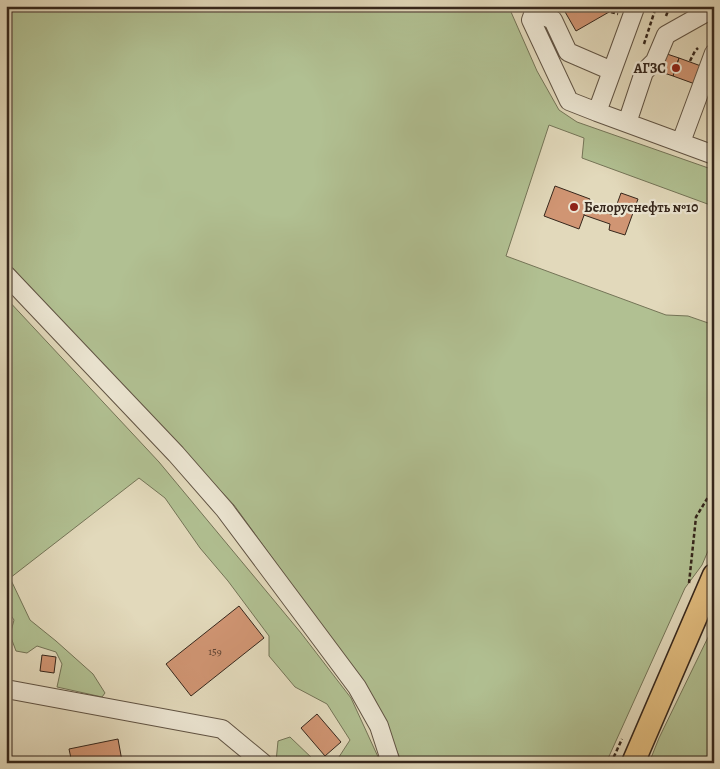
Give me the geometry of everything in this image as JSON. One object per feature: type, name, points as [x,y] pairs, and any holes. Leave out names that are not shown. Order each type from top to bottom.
[{"type":"main road","points":[[633,763],[714,575]]},
{"type":"street","points":[[597,112],[635,8],[634,6]]},
{"type":"street","points":[[627,122],[644,72],[655,61],[666,35],[692,13],[714,8]]},
{"type":"street","points":[[612,71],[568,52],[553,20],[535,9],[531,20],[569,101],[714,155]]},
{"type":"street","points":[[681,142],[714,53]]},
{"type":"street","points":[[6,275],[176,454],[225,510],[357,687],[379,726],[391,763]]},
{"type":"street","points":[[6,689],[222,729],[263,763]]},
{"type":"path","points":[[644,44],[656,10],[646,6]]},
{"type":"path","points":[[689,584],[696,517],[714,485]]},
{"type":"path","points":[[611,763],[623,736]]},
{"type":"green space","points":[[6,6],[513,6],[511,12],[537,71],[559,110],[577,122],[714,170],[714,254],[708,237],[713,206],[582,158],[584,138],[549,125],[506,256],[666,315],[688,316],[714,325],[714,537],[702,565],[685,588],[606,763],[402,763],[375,700],[234,505],[6,261]]},
{"type":"green space","points":[[6,298],[159,462],[301,633],[351,698],[379,759],[377,763],[276,762],[278,741],[290,737],[315,761],[337,760],[350,740],[327,704],[295,687],[269,656],[269,636],[228,581],[200,548],[165,498],[139,478],[10,578],[30,620],[93,674],[105,693],[102,697],[57,687],[62,664],[56,652],[37,646],[27,653],[16,651],[10,635],[14,620],[6,608]]},
{"type":"green space","points":[[714,625],[714,763],[649,763],[659,738]]},
{"type":"building","points":[[559,6],[615,6],[616,8],[576,31],[564,10],[562,11]]},
{"type":"building","points":[[664,53],[679,58],[673,76],[658,71]]},
{"type":"building","points":[[679,58],[712,70],[706,88],[673,76]]},
{"type":"building","points":[[555,186],[590,199],[579,229],[544,216]]},
{"type":"building","points":[[621,193],[638,199],[625,235],[609,230],[610,224],[584,215],[587,206],[613,215]]},
{"type":"building","points":[[239,606],[264,638],[191,696],[166,664]]},
{"type":"building","points":[[42,655],[56,657],[54,673],[40,671]]},
{"type":"building","points":[[317,714],[341,742],[325,756],[301,728]]},
{"type":"building","points":[[118,739],[122,761],[111,763],[72,763],[69,749]]},
{"type":"place","name":"АГЗС","points":[[676,68]]},
{"type":"place","name":"Белоруснефть №10","points":[[574,207]]}]
